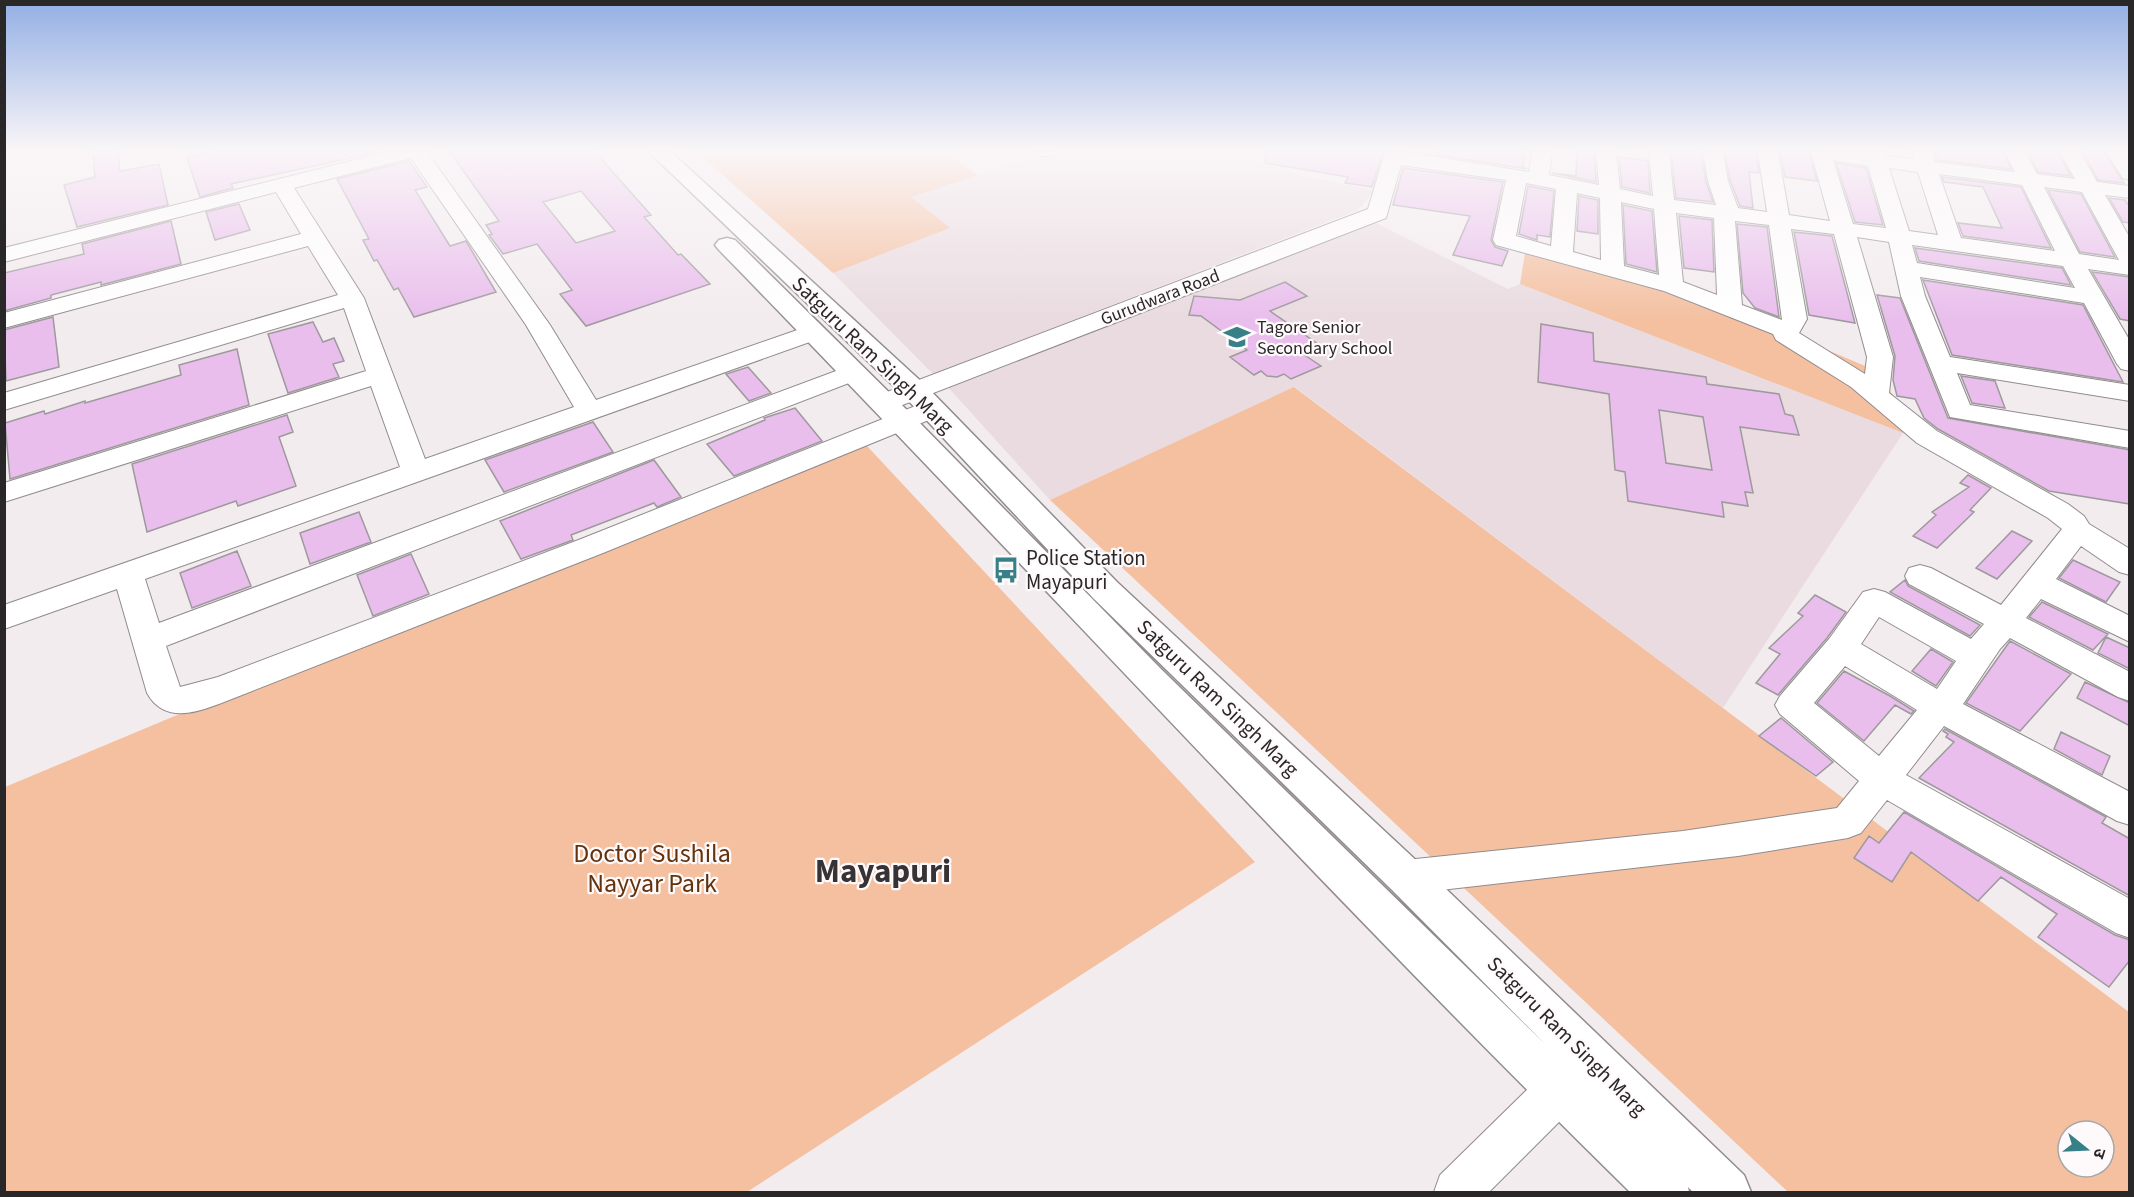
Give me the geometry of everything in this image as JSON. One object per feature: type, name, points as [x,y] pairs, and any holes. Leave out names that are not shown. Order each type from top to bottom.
[{"type":"main road","name":"Satguru Ram Singh Marg","points":[[689,208],[853,373],[908,406],[1157,688],[1559,1090],[1665,1192]]},
{"type":"main road","name":"Satguru Ram Singh Marg","points":[[714,208],[908,406],[1406,877],[1727,1192]]},
{"type":"street","points":[[4,255],[191,208]]},
{"type":"street","points":[[297,208],[352,298],[416,472]]},
{"type":"street","points":[[456,208],[538,325],[590,411]]},
{"type":"street","name":"Gurudwara Road","points":[[908,406],[1378,213],[1379,208]]},
{"type":"street","points":[[1516,208],[1504,240],[1672,286],[1787,331]]},
{"type":"street","points":[[1562,255],[1565,208]]},
{"type":"street","points":[[1611,208],[1613,269]]},
{"type":"street","points":[[1665,208],[1672,286]]},
{"type":"street","points":[[1694,208],[2130,268]]},
{"type":"street","points":[[1725,208],[1730,309]]},
{"type":"street","points":[[1776,208],[1795,319],[1785,335],[1885,401],[1927,437],[2058,511],[2074,523],[2077,530],[2130,564]]},
{"type":"street","points":[[1837,208],[1880,357],[1885,401]]},
{"type":"street","points":[[1890,208],[1905,268],[1923,323],[1959,411]]},
{"type":"street","points":[[1940,208],[1951,243]]},
{"type":"street","points":[[2043,208],[2130,363]]},
{"type":"street","points":[[2101,208],[2130,259]]},
{"type":"street","points":[[4,321],[315,237]]},
{"type":"street","points":[[1905,268],[2094,298]]},
{"type":"street","points":[[4,402],[352,298]]},
{"type":"street","points":[[4,617],[812,333]]},
{"type":"street","points":[[1940,363],[2130,393]]},
{"type":"street","points":[[150,639],[853,373]]},
{"type":"street","points":[[4,493],[379,375]]},
{"type":"street","points":[[1885,401],[1933,414],[1959,411],[2130,440]]},
{"type":"street","points":[[128,574],[150,639],[164,693],[171,700],[184,701],[241,682],[592,546],[908,406]]},
{"type":"street","points":[[1406,877],[1772,836],[1848,822],[1936,711],[1942,709],[1988,640],[2006,622],[2077,530]]},
{"type":"street","points":[[1920,576],[2130,688]]},
{"type":"street","points":[[2036,583],[2130,630]]},
{"type":"street","points":[[1977,657],[1874,600],[1841,648],[1792,705],[1882,780],[2130,920]]},
{"type":"street","points":[[1841,648],[1942,709],[2130,810]]},
{"type":"street","points":[[1457,1192],[1559,1090]]},
{"type":"shaded area","points":[[924,208],[1360,208],[933,374],[833,273],[949,228]]},
{"type":"shaded area","points":[[1372,221],[1508,289],[1520,284],[1903,433],[1723,708],[1295,387],[1050,500],[946,385]]},
{"type":"green space","points":[[760,208],[925,208],[950,228],[833,273]]},
{"type":"green space","points":[[1525,253],[1678,287],[1877,371],[1894,397],[1903,433],[1520,284]]},
{"type":"green space","points":[[1294,387],[2129,1012],[2129,1192],[1788,1192],[1050,500]]},
{"type":"green space","name":"Doctor Sushila Nayyar Park","points":[[854,432],[1255,862],[747,1192],[5,1192],[5,787]]},
{"type":"building","points":[[71,208],[156,208],[77,227]]},
{"type":"building","points":[[223,208],[241,208],[250,230],[215,240],[206,212]]},
{"type":"building","points":[[352,208],[426,208],[450,246],[466,241],[496,292],[414,317],[398,288],[394,290],[377,260],[374,261],[363,240],[369,239]]},
{"type":"building","points":[[490,208],[548,208],[576,243],[615,231],[595,208],[645,208],[651,215],[644,217],[678,255],[681,254],[710,284],[586,326],[560,294],[572,290],[537,244],[503,254],[489,235],[492,234],[486,225],[499,221]]},
{"type":"building","points":[[1413,208],[1498,208],[1491,240],[1495,247],[1508,251],[1502,266],[1453,255],[1470,216]]},
{"type":"building","points":[[1524,208],[1553,208],[1550,237],[1537,235],[1537,240],[1519,234]]},
{"type":"building","points":[[1578,208],[1598,208],[1598,234],[1577,231]]},
{"type":"building","points":[[1623,208],[1652,211],[1657,272],[1626,264]]},
{"type":"building","points":[[1850,208],[1878,208],[1883,225],[1855,222]]},
{"type":"building","points":[[1993,208],[2031,208],[2051,248],[1963,236],[1958,223],[2002,228]]},
{"type":"building","points":[[2057,208],[2088,208],[2115,257],[2080,252]]},
{"type":"building","points":[[2115,208],[2130,208],[2130,223],[2123,222]]},
{"type":"building","points":[[1679,216],[1712,220],[1714,272],[1684,268]]},
{"type":"building","points":[[171,221],[181,264],[101,285],[101,282],[51,295],[51,298],[4,311],[4,273],[84,254],[82,244]]},
{"type":"building","points":[[1737,224],[1767,227],[1779,317],[1755,308],[1743,293]]},
{"type":"building","points":[[1794,232],[1832,236],[1855,323],[1809,315]]},
{"type":"building","points":[[1915,248],[2062,268],[2071,285],[1919,261]]},
{"type":"building","points":[[2092,272],[2130,277],[2130,321],[2120,319]]},
{"type":"building","points":[[1923,280],[2083,305],[2123,382],[1952,355]]},
{"type":"building","points":[[1285,282],[1307,296],[1270,311],[1321,346],[1303,354],[1321,366],[1291,379],[1284,374],[1277,377],[1267,376],[1261,371],[1254,375],[1230,357],[1247,350],[1201,316],[1189,315],[1194,296],[1240,300]]},
{"type":"building","points":[[1877,295],[1900,298],[1948,418],[2130,450],[2130,504],[2049,491],[1938,429],[1924,418],[1915,399],[1897,396],[1893,380],[1895,356]]},
{"type":"building","points":[[53,317],[59,367],[6,381],[4,330]]},
{"type":"building","points":[[313,322],[323,342],[334,338],[344,361],[333,364],[339,377],[288,393],[268,334]]},
{"type":"building","points":[[1541,324],[1593,333],[1594,361],[1706,377],[1707,384],[1779,394],[1785,414],[1793,416],[1799,435],[1740,427],[1753,493],[1745,492],[1748,506],[1722,502],[1724,517],[1628,501],[1625,472],[1615,470],[1609,394],[1538,382]],"holes":[[[1659,410],[1703,417],[1712,470],[1666,463]]]},
{"type":"building","points":[[237,349],[249,405],[10,479],[5,423],[44,411],[45,414],[181,375],[179,365]]},
{"type":"building","points":[[748,367],[771,393],[749,401],[726,374]]},
{"type":"building","points":[[1961,376],[1995,381],[2005,408],[1972,403]]},
{"type":"building","points":[[795,408],[822,441],[734,476],[707,444],[765,420],[764,418]]},
{"type":"building","points":[[287,415],[293,432],[279,437],[296,486],[238,506],[236,501],[147,532],[132,464]]},
{"type":"building","points":[[593,422],[613,452],[504,492],[485,460]]},
{"type":"building","points":[[654,460],[681,497],[657,507],[654,503],[571,535],[573,540],[521,559],[500,521]]},
{"type":"building","points":[[1968,475],[1991,488],[1970,510],[1974,512],[1937,548],[1913,536],[1936,515],[1932,512],[1969,487],[1960,483]]},
{"type":"building","points":[[359,512],[371,542],[310,564],[300,533]]},
{"type":"building","points":[[2012,531],[2032,541],[1997,579],[1976,568]]},
{"type":"building","points":[[237,551],[251,586],[192,608],[180,573]]},
{"type":"building","points":[[411,554],[429,594],[373,616],[357,575]]},
{"type":"building","points":[[2073,560],[2120,582],[2106,602],[2059,578]]},
{"type":"building","points":[[1905,580],[1908,586],[1980,625],[1970,636],[1890,592]]},
{"type":"building","points":[[1815,595],[1846,612],[1778,695],[1756,683],[1780,654],[1769,648],[1803,616],[1798,613]]},
{"type":"building","points":[[2042,602],[2108,634],[2093,650],[2029,617]]},
{"type":"building","points":[[2106,637],[2130,648],[2130,669],[2098,653]]},
{"type":"building","points":[[2010,641],[2071,674],[2020,731],[1966,703]]},
{"type":"building","points":[[1931,649],[1953,662],[1936,686],[1912,671]]},
{"type":"building","points":[[1844,671],[1914,711],[1911,714],[1895,705],[1864,741],[1817,703]]},
{"type":"building","points":[[2085,682],[2130,703],[2130,726],[2077,698]]},
{"type":"building","points":[[1781,718],[1833,762],[1816,776],[1759,736]]},
{"type":"building","points":[[1945,729],[2106,817],[2102,823],[2130,839],[2130,896],[1919,778],[1954,742],[1946,737],[1948,734],[1943,731]]},
{"type":"building","points":[[2061,732],[2110,756],[2102,775],[2054,749]]},
{"type":"building","points":[[1904,812],[2115,935],[2130,940],[2130,960],[2109,987],[2038,937],[2057,914],[2001,877],[1978,901],[1911,852],[1892,882],[1854,858],[1869,836],[1879,843]]},
{"type":"place","name":"Tagore Senior Secondary School","points":[[1237,337]]},
{"type":"place","name":"Police Station Mayapuri","points":[[1006,570]]},
{"type":"district","name":"Mayapuri","points":[[883,870]]}]
